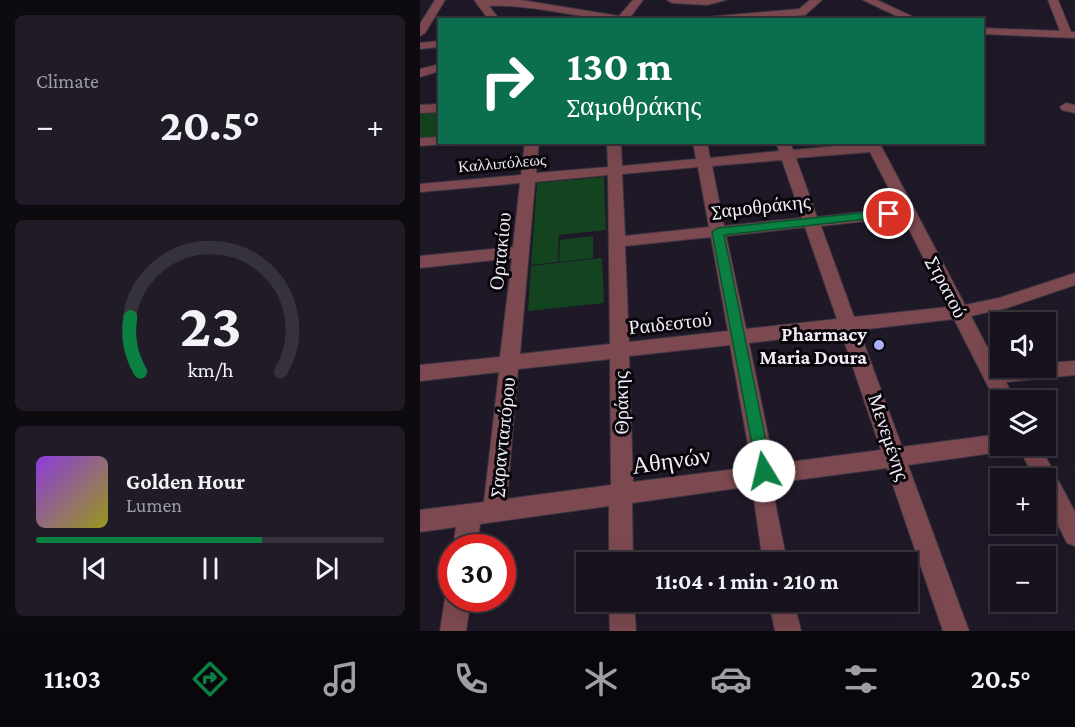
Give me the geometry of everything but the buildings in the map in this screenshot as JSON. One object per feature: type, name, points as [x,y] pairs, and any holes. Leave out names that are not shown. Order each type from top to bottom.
[{"type":"street","points":[[420,33],[425,14],[440,0]]},
{"type":"street","points":[[624,18],[638,0]]},
{"type":"street","points":[[672,0],[707,2],[721,0]]},
{"type":"street","points":[[719,18],[805,10],[817,0]]},
{"type":"street","points":[[868,0],[910,18]]},
{"type":"street","points":[[984,31],[1071,35],[1053,0]]},
{"type":"street","points":[[481,2],[515,2],[617,18]]},
{"type":"street","points":[[481,2],[493,18]]},
{"type":"street","points":[[420,46],[438,44]]},
{"type":"street","points":[[420,73],[438,68]]},
{"type":"street","points":[[420,77],[438,76]]},
{"type":"street","points":[[420,109],[438,108]]},
{"type":"street","points":[[420,142],[438,141]]},
{"type":"street","name":"Ορτακίου","points":[[510,363],[532,144]]},
{"type":"street","name":"Θράκης","points":[[614,144],[623,474],[621,552]]},
{"type":"street","points":[[700,144],[763,464],[763,497],[773,552]]},
{"type":"street","name":"Καλλιπόλεως","points":[[420,188],[704,162],[785,149],[874,145]]},
{"type":"street","name":"Στρατού","points":[[874,145],[990,370]]},
{"type":"street","name":"Μενεμένης","points":[[785,149],[850,326],[956,631]]},
{"type":"street","name":"Σαμοθράκης","points":[[617,242],[908,212]]},
{"type":"street","points":[[420,262],[521,252]]},
{"type":"street","name":"Ραιδεστού","points":[[420,373],[960,312],[1001,304],[1075,279]]},
{"type":"street","name":"Σαρανταπόρου","points":[[494,511],[510,363]]},
{"type":"street","points":[[1056,370],[1075,368]]},
{"type":"street","name":"Αθηνών","points":[[420,521],[990,444]]},
{"type":"street","points":[[1034,456],[1075,536]]},
{"type":"street","name":"Σαρανταπόρου","points":[[467,534],[470,514]]},
{"type":"street","points":[[453,631],[456,612]]},
{"type":"street","points":[[622,612],[623,631]]},
{"type":"street","points":[[784,612],[788,631]]},
{"type":"green space","points":[[438,111],[438,138],[420,140],[420,113]]},
{"type":"green space","points":[[604,177],[606,230],[559,235],[558,262],[531,265],[537,183]]},
{"type":"green space","points":[[593,236],[593,258],[559,262],[560,240]]},
{"type":"green space","points":[[602,258],[604,303],[528,311],[531,266]]},
{"type":"place","name":"Pharmacy Maria Doura","points":[[879,345]]},
{"type":"route","points":[[764,471],[718,232],[889,214]]}]
